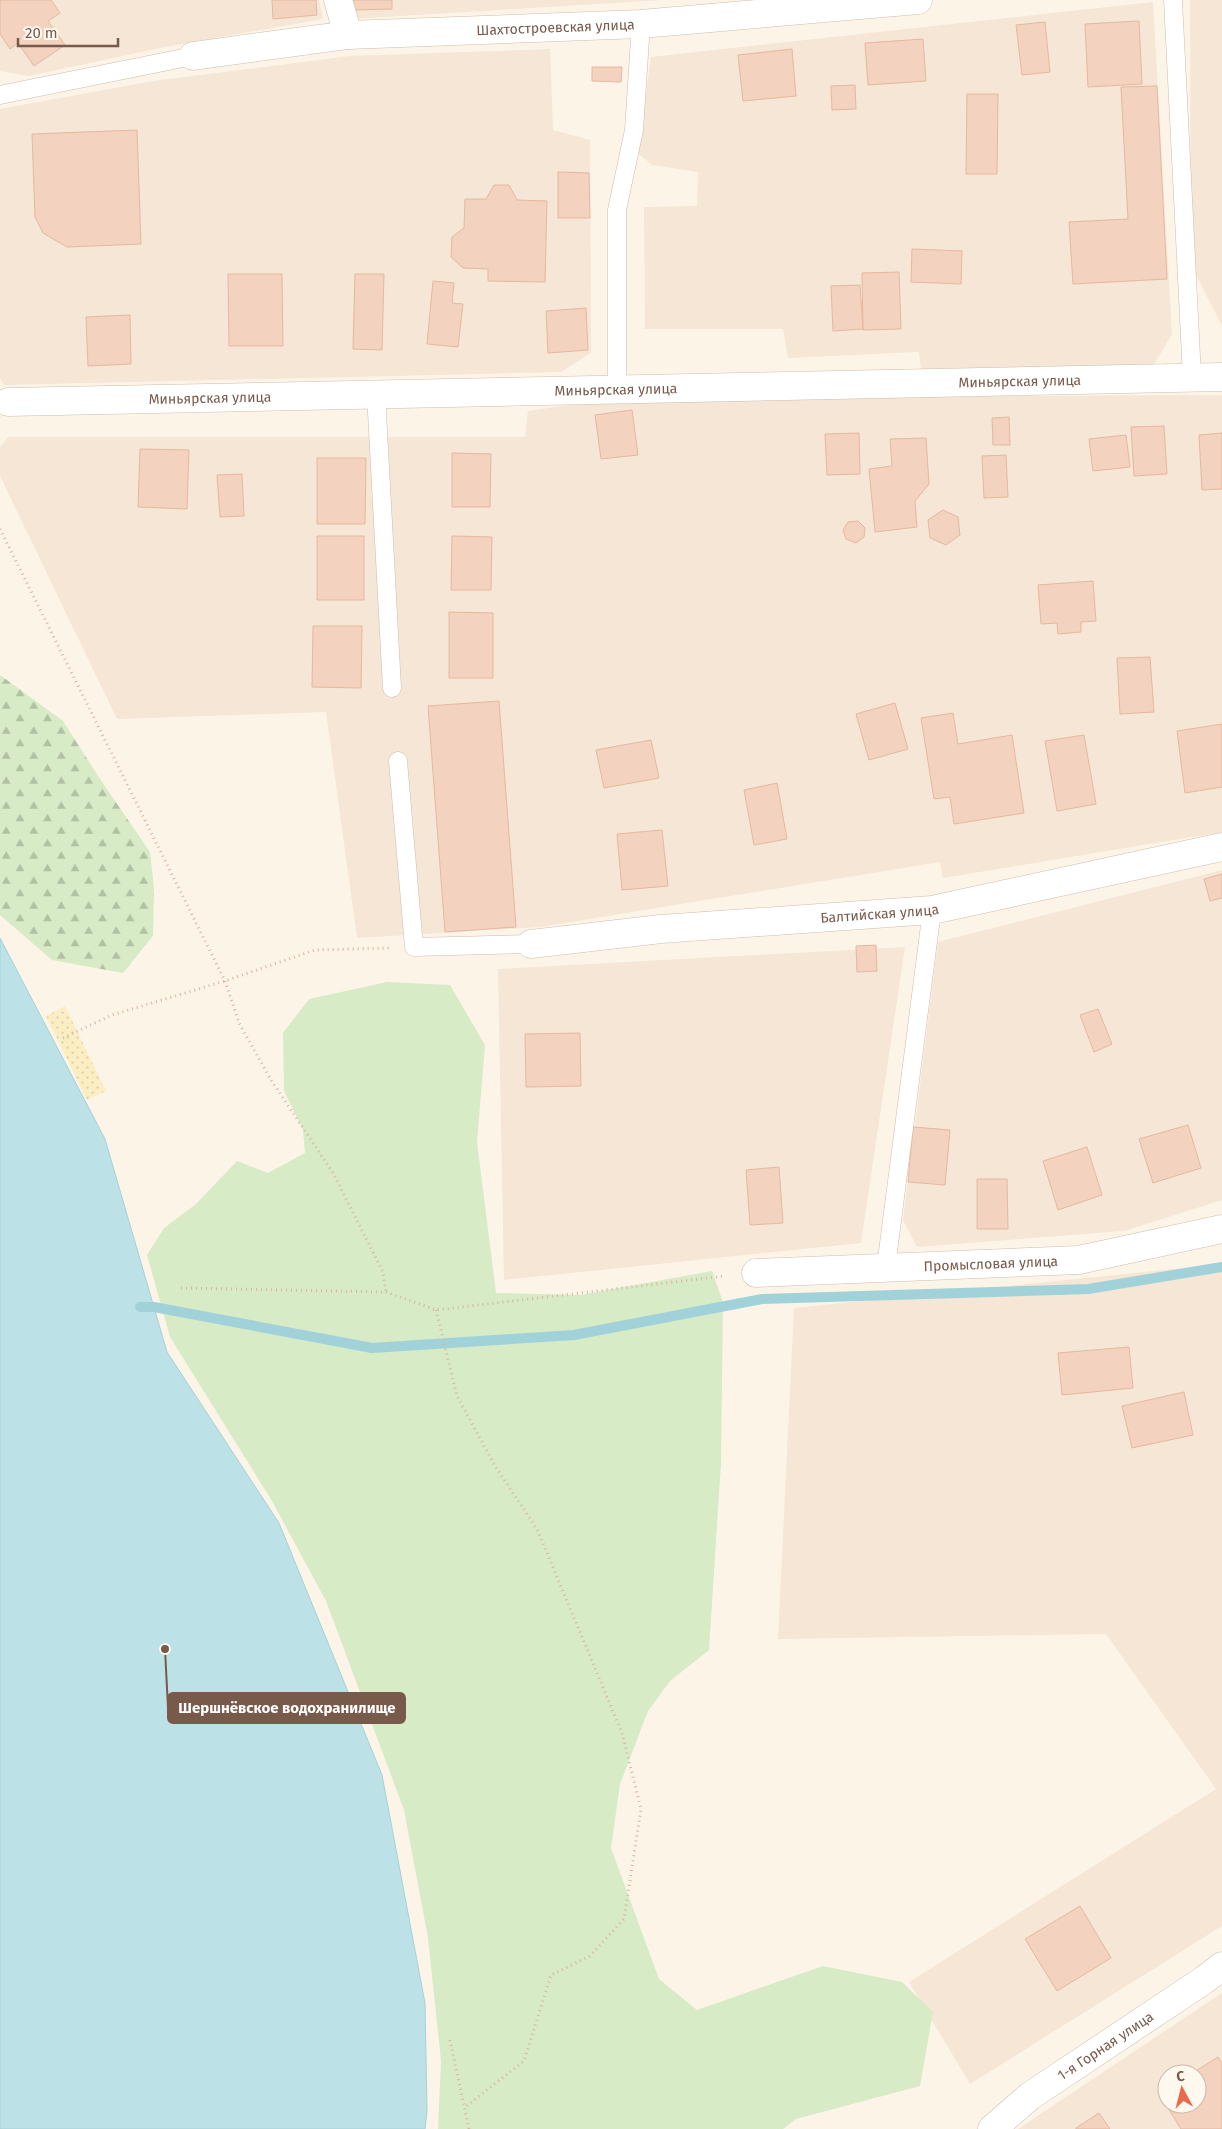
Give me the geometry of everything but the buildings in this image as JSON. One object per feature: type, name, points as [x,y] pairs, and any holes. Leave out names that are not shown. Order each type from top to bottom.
[{"type":"street","points":[[338,0],[348,35]]},
{"type":"street","name":"Шахтостроевская улица","points":[[192,56],[348,35],[641,24],[918,0]]},
{"type":"street","name":"Миньярская улица","points":[[8,402],[1222,377]]},
{"type":"street","name":"Балтийская улица","points":[[531,944],[661,928],[932,910],[1222,847]]},
{"type":"street","name":"Промысловая улица","points":[[756,1272],[1079,1260],[1222,1229]]},
{"type":"street","name":"1-я Горная улица","points":[[992,2129],[1030,2096],[1204,1980],[1222,1966]]},
{"type":"lane","points":[[1173,0],[1192,377]]},
{"type":"lane","points":[[617,388],[617,210],[634,130],[641,24]]},
{"type":"lane","points":[[0,95],[192,56]]},
{"type":"lane","points":[[376,394],[392,688]]},
{"type":"lane","points":[[398,761],[414,947],[531,944]]},
{"type":"lane","points":[[886,1267],[932,910]]},
{"type":"path","points":[[0,529],[225,982],[239,1022],[271,1080],[333,1173],[383,1272],[386,1292]]},
{"type":"path","points":[[63,1038],[112,1015],[225,982],[316,950],[414,947]]},
{"type":"path","points":[[181,1288],[386,1292],[436,1310],[756,1272]]},
{"type":"path","points":[[436,1310],[457,1396],[495,1466],[537,1529],[622,1733],[641,1809],[624,1919],[590,1956],[551,1975],[524,2061],[464,2108]]},
{"type":"path","points":[[450,2040],[468,2129]]},
{"type":"shaded area","points":[[0,0],[319,0],[323,19],[165,47],[29,76],[0,71]]},
{"type":"shaded area","points":[[345,0],[663,0],[351,19]]},
{"type":"shaded area","points":[[1190,0],[1222,0],[1222,326],[1191,265]]},
{"type":"shaded area","points":[[1153,2],[1172,334],[1153,366],[921,369],[919,352],[788,358],[783,329],[645,329],[644,207],[697,206],[698,172],[652,165],[638,153],[651,57]]},
{"type":"shaded area","points":[[550,49],[553,130],[590,140],[591,353],[561,372],[4,385],[0,378],[0,109],[153,81],[350,56]]},
{"type":"shaded area","points":[[1222,395],[1222,832],[943,878],[940,862],[540,927],[357,938],[326,712],[117,719],[0,476],[0,447],[8,437],[525,437],[528,411],[618,398]]},
{"type":"shaded area","points":[[1222,870],[1222,1200],[1124,1231],[917,1247],[903,1220],[938,942]]},
{"type":"shaded area","points":[[905,947],[861,1243],[504,1280],[498,969]]},
{"type":"shaded area","points":[[1222,1264],[1222,1926],[970,2084],[909,1982],[1216,1789],[1106,1634],[778,1639],[794,1308]]},
{"type":"shaded area","points":[[1222,1993],[1222,2129],[1018,2129]]},
{"type":"green space","points":[[0,675],[63,721],[150,852],[154,888],[153,936],[123,973],[52,960],[0,915]]},
{"type":"green space","points":[[387,982],[450,985],[485,1045],[477,1142],[496,1293],[580,1295],[712,1271],[723,1302],[721,1463],[709,1650],[670,1681],[648,1711],[620,1784],[611,1848],[659,1979],[697,2010],[823,1966],[902,1982],[933,2012],[920,2086],[796,2119],[783,2129],[438,2129],[441,2061],[428,1938],[404,1810],[326,1601],[272,1501],[170,1337],[147,1255],[164,1228],[196,1204],[237,1161],[268,1173],[305,1153],[303,1130],[284,1091],[283,1033],[309,999]]},
{"type":"sand","points":[[65,1006],[106,1091],[87,1100],[46,1016]]},
{"type":"water","points":[[0,938],[105,1139],[167,1352],[279,1523],[382,1775],[425,2003],[427,2111],[425,2129],[0,2129]]},
{"type":"waterway","points":[[140,1307],[154,1307],[372,1348],[574,1335],[762,1299],[1088,1289],[1222,1267]]},
{"type":"place","name":"Шершнёвское водохранилище","points":[[165,1649]]}]
